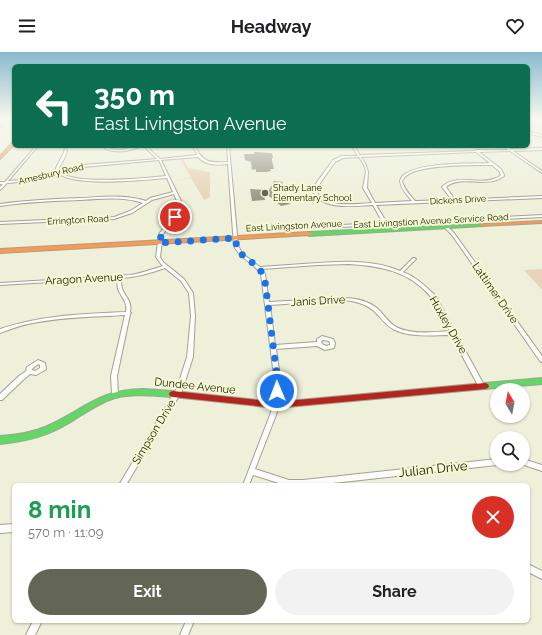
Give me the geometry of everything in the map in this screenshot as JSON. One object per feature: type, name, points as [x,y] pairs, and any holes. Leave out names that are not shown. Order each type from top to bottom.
[{"type":"main road","points":[[1,155],[12,145]]},
{"type":"main road","name":"East Livingston Avenue","points":[[0,251],[159,243],[388,227],[446,227],[542,222]]},
{"type":"main road","name":"Dundee Avenue","points":[[0,440],[22,438],[48,430],[87,406],[115,394],[141,392],[276,405],[542,381]]},
{"type":"street","points":[[0,189],[34,148]]},
{"type":"street","points":[[65,148],[66,153],[57,167],[58,173],[67,178],[81,180],[168,177]]},
{"type":"street","points":[[106,148],[117,150],[129,148]]},
{"type":"street","points":[[147,148],[160,160],[179,201],[179,209],[175,217],[163,230],[159,243]]},
{"type":"street","points":[[195,148],[198,156],[207,162],[230,163]]},
{"type":"street","points":[[228,148],[236,246],[240,254],[260,268],[265,281],[277,376],[276,405],[247,483]]},
{"type":"street","points":[[354,148],[366,167],[364,188],[388,227]]},
{"type":"street","points":[[506,148],[542,172]]},
{"type":"street","points":[[360,156],[542,149]]},
{"type":"street","points":[[454,200],[444,190],[445,185],[456,182],[498,178],[502,176],[502,173],[493,164],[476,151]]},
{"type":"street","name":"Amesbury Road","points":[[0,183],[32,180],[88,165],[198,156]]},
{"type":"street","name":"Dickens Drive","points":[[360,156],[337,159],[315,188],[314,192],[321,199],[334,204],[349,205],[542,197]]},
{"type":"street","points":[[414,202],[401,182],[403,177],[410,171],[428,167],[493,164]]},
{"type":"street","points":[[403,169],[410,171]]},
{"type":"street","name":"Errington Road","points":[[0,223],[114,218],[131,212],[145,202],[156,197],[175,193]]},
{"type":"street","points":[[0,205],[26,201],[116,197],[134,198],[145,202]]},
{"type":"street","name":"East Livingstion Avenue Service Road","points":[[319,227],[388,227],[542,216]]},
{"type":"street","name":"Lattimer Drive","points":[[446,227],[453,234],[542,360]]},
{"type":"street","name":"Simpson Drive","points":[[123,483],[177,395],[184,382],[189,366],[192,304],[191,293],[187,286],[158,256],[159,243]]},
{"type":"street","points":[[401,272],[414,259]]},
{"type":"street","name":"Huxley Drive","points":[[260,268],[358,262],[383,266],[401,272],[415,280],[430,293],[438,303],[482,387]]},
{"type":"street","name":"Aragon Avenue","points":[[0,284],[120,276],[146,273],[166,266]]},
{"type":"street","points":[[115,394],[114,376],[129,313],[129,304],[119,289],[120,276]]},
{"type":"street","name":"Janis Drive","points":[[268,304],[343,299],[353,300],[371,306],[386,322],[404,331],[420,334],[453,333]]},
{"type":"street","points":[[0,331],[19,324],[40,320],[129,313]]},
{"type":"street","points":[[274,347],[318,344]]},
{"type":"street","points":[[0,398],[29,372]]},
{"type":"street","name":"Julian Drive","points":[[252,471],[289,483],[303,483],[490,463]]},
{"type":"street","points":[[530,464],[542,468]]},
{"type":"street","points":[[0,529],[12,528]]},
{"type":"street","points":[[530,569],[542,575]]},
{"type":"street","points":[[30,635],[37,623]]},
{"type":"street","points":[[184,635],[189,623]]},
{"type":"shaded area","points":[[180,159],[183,159],[188,168],[210,172],[210,197],[204,200],[191,178],[174,181],[191,177]]},
{"type":"shaded area","points":[[542,269],[542,290],[524,270]]},
{"type":"building","points":[[254,152],[272,153],[274,169],[270,169],[271,171],[267,172],[256,172],[256,169],[252,170],[251,162],[245,160],[244,154],[254,154]]},
{"type":"building","name":"Shady Lane Elementary School","points":[[274,181],[283,182],[279,190],[280,196],[290,204],[281,206],[264,192],[265,200],[252,201],[250,189],[269,190]]},
{"type":"traffic: fast","points":[[309,234],[482,225]]},
{"type":"traffic: fast","points":[[485,386],[542,381]]},
{"type":"traffic: fast","points":[[0,440],[24,437],[42,432],[114,395],[137,392],[173,394]]},
{"type":"traffic: slow","points":[[0,158],[12,145]]},
{"type":"traffic: slow","points":[[482,225],[542,222]]},
{"type":"traffic: slow","points":[[0,251],[309,234]]},
{"type":"traffic: jam","points":[[173,394],[276,405],[485,386]]},
{"type":"place","name":"Shady Lane Elementary School","points":[[265,193]]},
{"type":"route","points":[[175,217],[163,230],[159,243],[235,238],[236,246],[240,254],[260,268],[265,281],[274,347],[277,391]]}]
